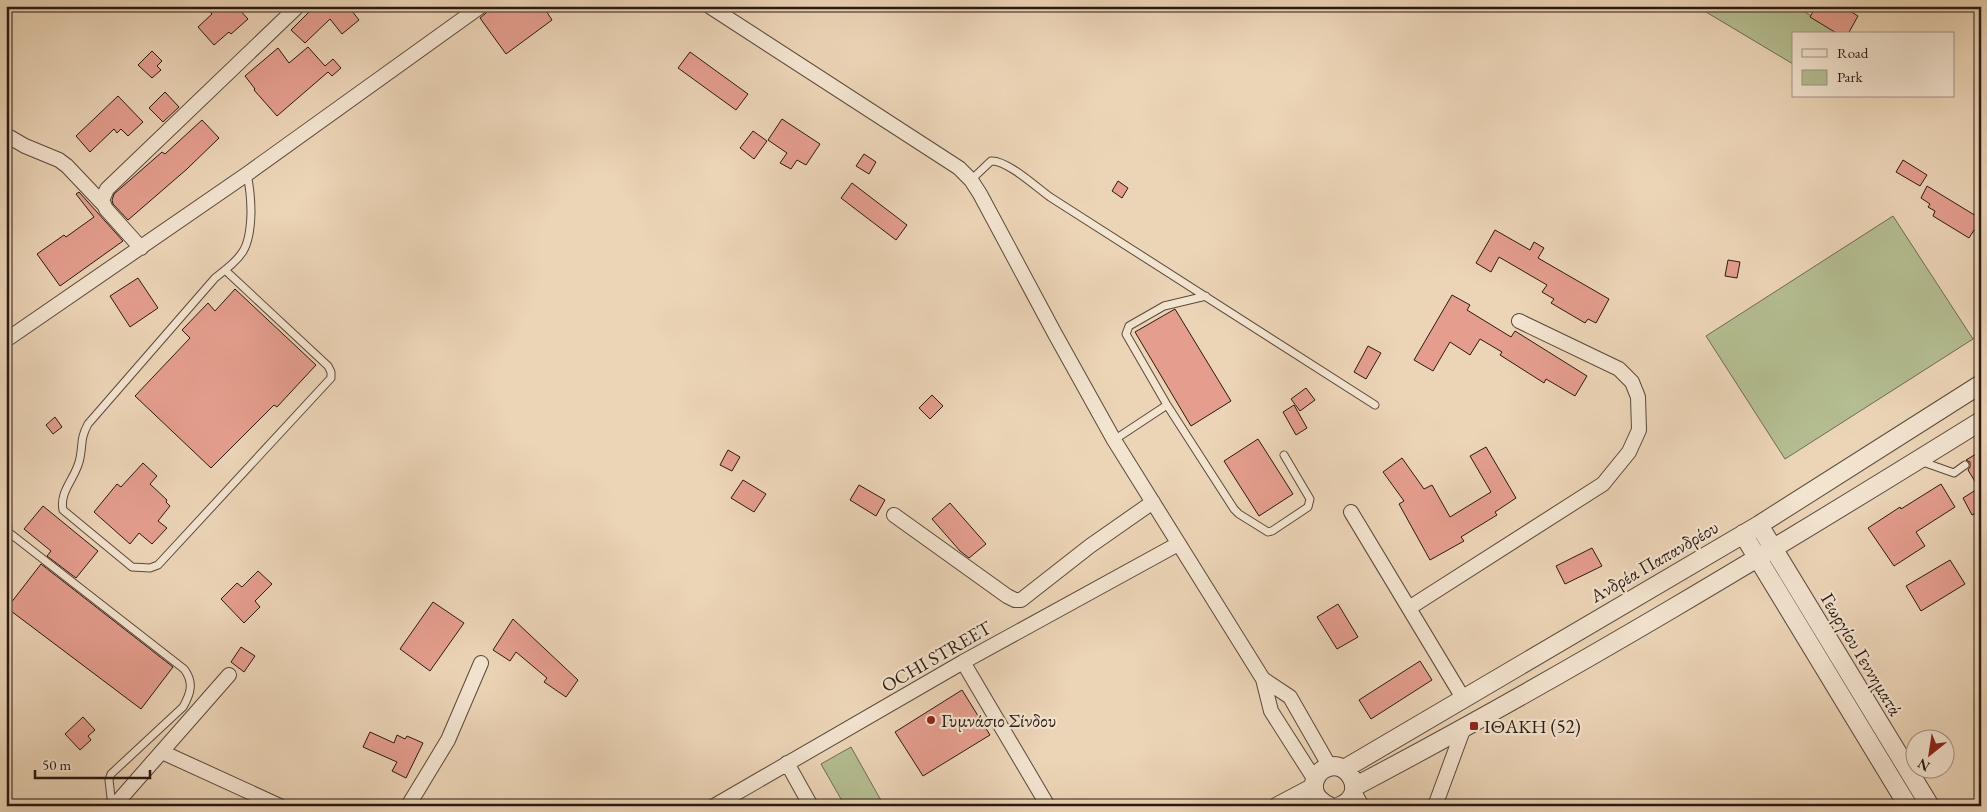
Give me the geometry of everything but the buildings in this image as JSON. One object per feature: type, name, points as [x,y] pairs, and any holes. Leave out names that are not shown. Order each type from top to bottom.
[{"type":"street","points":[[104,205],[102,200],[107,189],[298,6]]},
{"type":"street","points":[[6,340],[247,174],[481,6]]},
{"type":"street","points":[[709,6],[959,168],[971,180],[1114,440],[1263,679],[1271,710],[1314,784],[1318,799],[1328,806]]},
{"type":"street","points":[[6,135],[25,146],[59,160],[67,166],[104,205],[140,248]]},
{"type":"street","points":[[1409,608],[1603,484],[1629,452],[1639,430],[1638,397],[1632,382],[1619,368],[1519,321]]},
{"type":"street","name":"Ανδρέα Παπανδρέου","points":[[1314,784],[1323,769],[1337,768],[1463,698],[1758,525],[1981,384]]},
{"type":"street","points":[[1340,806],[1463,730],[1774,549],[1981,421]]},
{"type":"street","points":[[894,515],[1007,596],[1015,600],[1021,600],[1090,546],[1153,502]]},
{"type":"street","points":[[1351,512],[1463,698]]},
{"type":"street","name":"Γεωργίου Γεννηματά","points":[[1758,525],[1930,806]]},
{"type":"street","points":[[1743,534],[1908,806]]},
{"type":"street","name":"OCHI STREET","points":[[714,806],[963,662],[1178,544]]},
{"type":"street","points":[[963,662],[1048,806]]},
{"type":"street","points":[[408,806],[448,740],[481,664]]},
{"type":"street","points":[[113,806],[229,675]]},
{"type":"street","points":[[1263,679],[1290,696],[1337,768],[1350,774],[1357,795]]},
{"type":"street","points":[[1435,806],[1463,730]]},
{"type":"street","points":[[162,752],[280,806]]},
{"type":"street","points":[[787,763],[811,806]]},
{"type":"street","points":[[1278,806],[1314,784]]},
{"type":"lane","points":[[971,180],[991,161],[998,161],[1050,197],[1375,405]]},
{"type":"lane","points":[[224,270],[328,366],[332,372],[331,378],[158,564],[150,568],[132,567],[63,510],[61,501],[63,494],[80,460],[81,437],[88,424],[215,278],[224,270],[235,262],[245,249],[250,236],[251,191],[247,174]]},
{"type":"lane","points":[[1206,296],[1164,306],[1129,326],[1126,329],[1126,334],[1168,405],[1234,509],[1268,532],[1310,504],[1310,499],[1284,455]]},
{"type":"lane","points":[[1114,440],[1168,405]]},
{"type":"lane","points":[[1918,460],[1954,473],[1965,465]]},
{"type":"lane","points":[[6,519],[7,531],[184,669],[189,676],[191,685],[189,696],[183,707],[111,774],[109,780],[113,806]]},
{"type":"green space","points":[[1696,6],[1805,6],[1805,12],[1836,32],[1792,32],[1792,63]]},
{"type":"green space","points":[[1893,216],[1973,339],[1785,459],[1706,336]]},
{"type":"green space","points":[[851,747],[883,804],[880,806],[845,806],[821,764]]},
{"type":"place","name":"Γυμνάσιο Σίνδου","points":[[931,720]]},
{"type":"place","name":"ΙΘΑΚΗ (52)","points":[[1474,726]]}]
